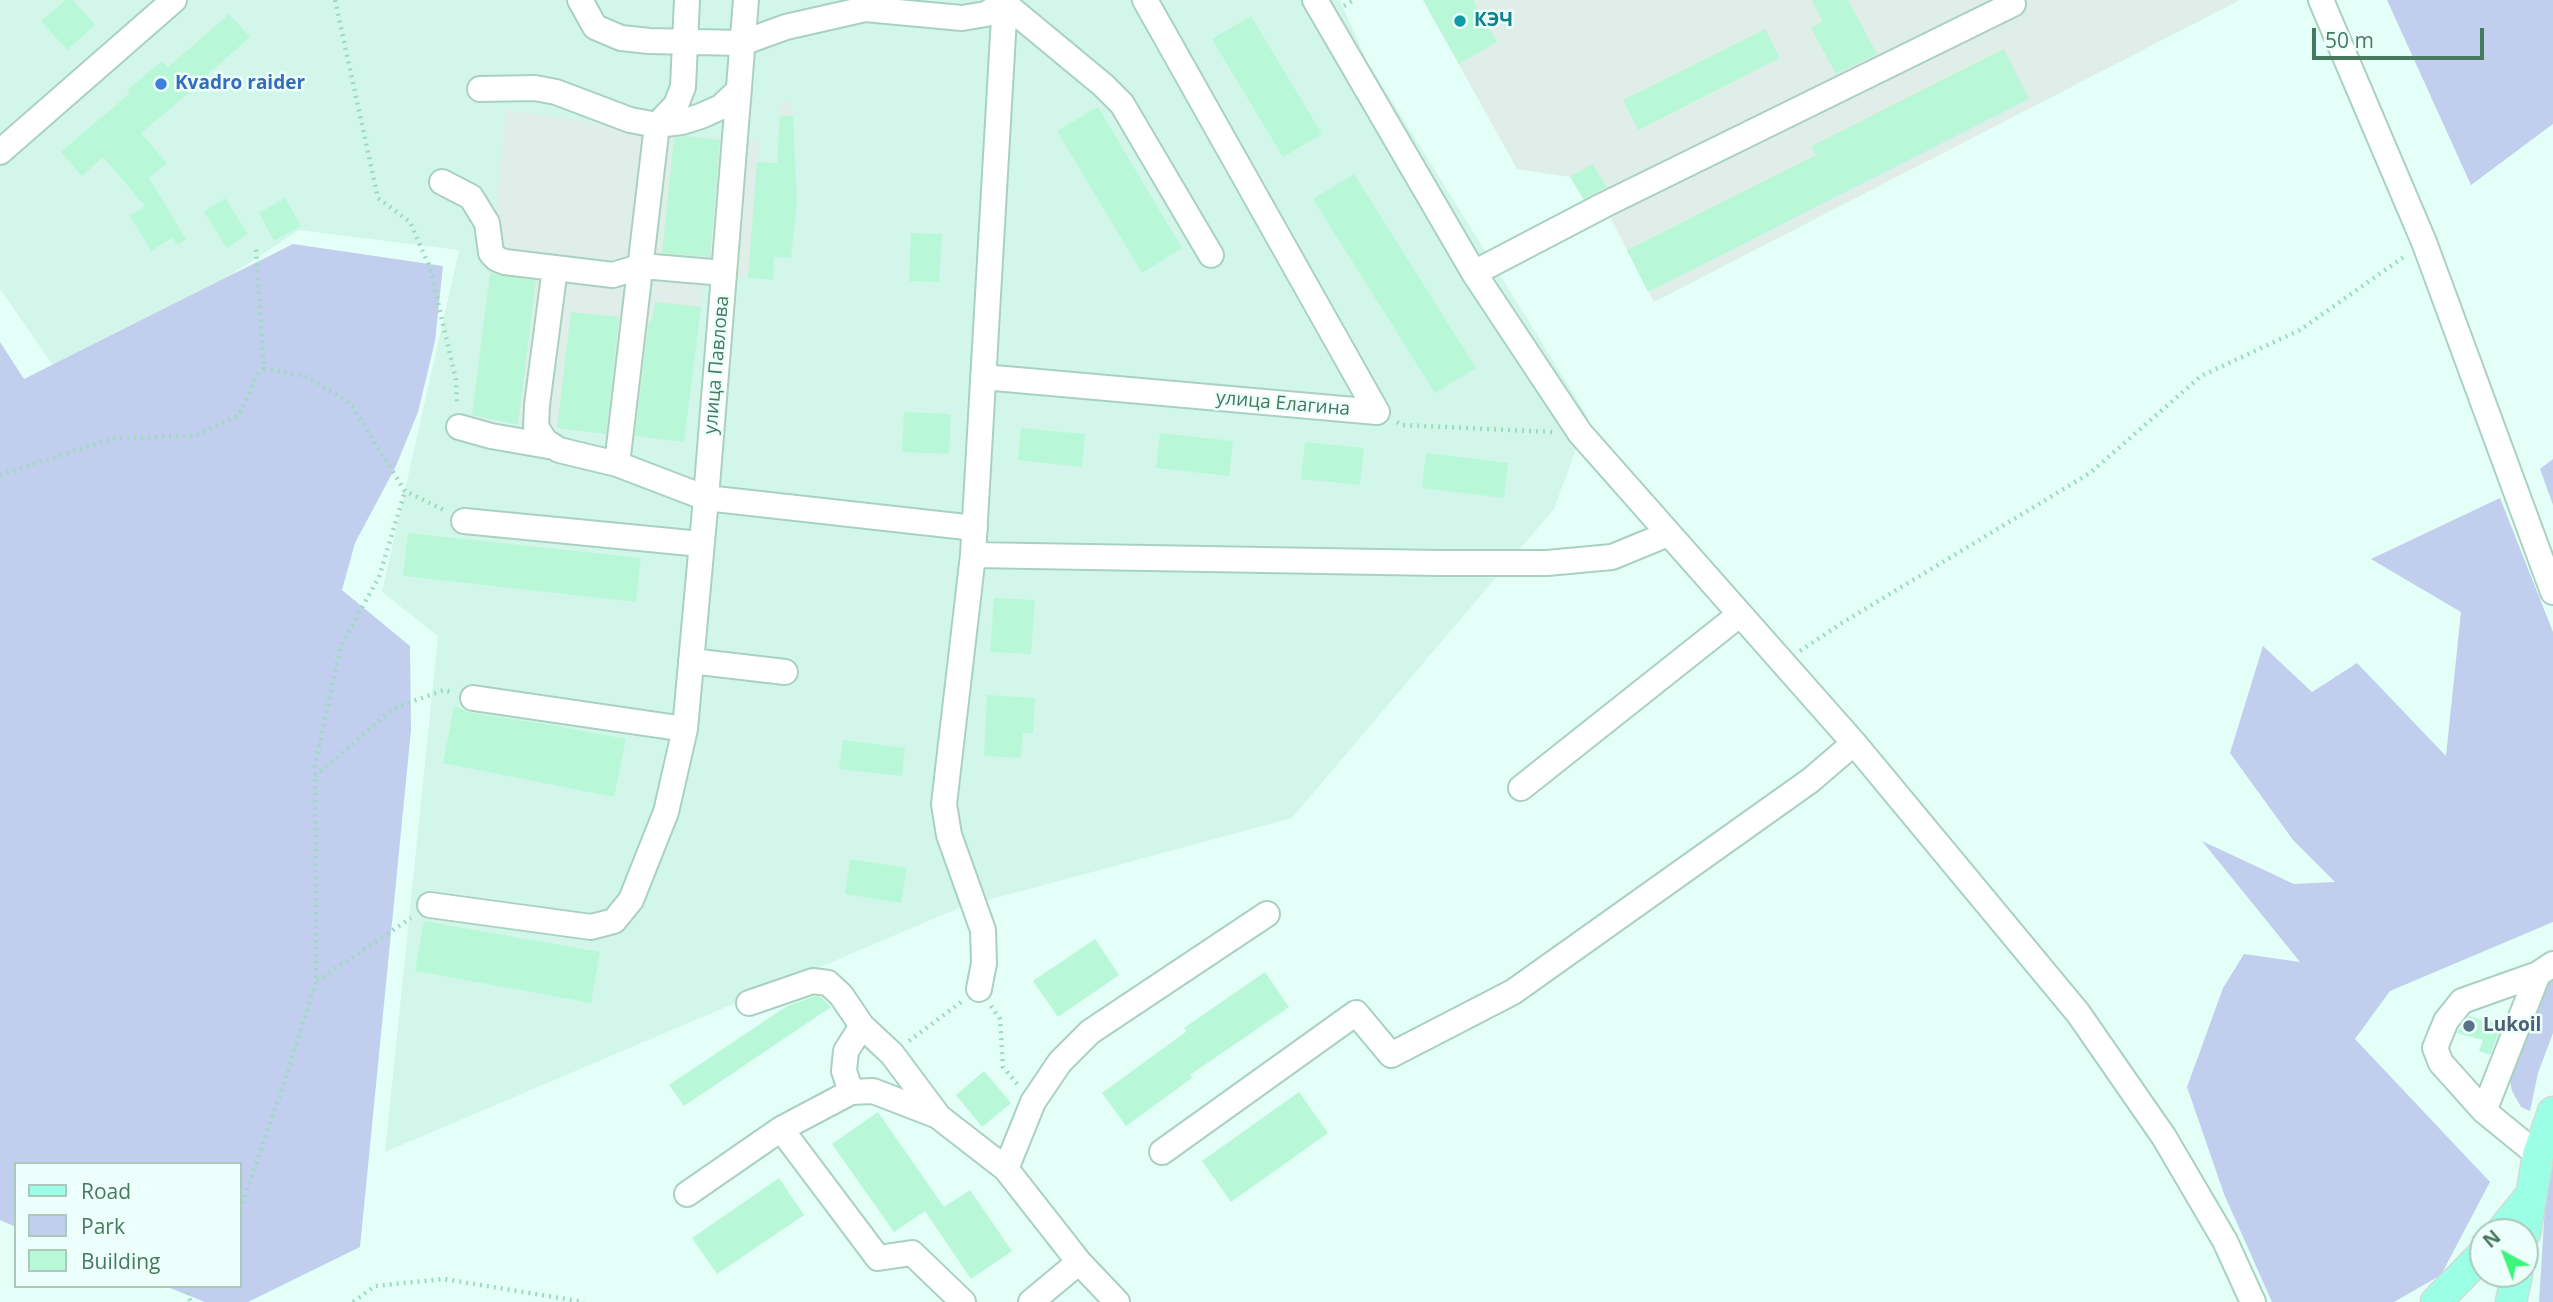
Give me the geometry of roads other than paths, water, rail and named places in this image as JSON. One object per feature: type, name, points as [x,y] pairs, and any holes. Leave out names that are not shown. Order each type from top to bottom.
[{"type":"main road","points":[[2528,1218],[2538,1156],[2553,1112]]},
{"type":"main road","points":[[2512,1218],[2533,1193]]},
{"type":"main road","points":[[2436,1302],[2469,1268]]},
{"type":"street","points":[[0,152],[174,0]]},
{"type":"street","points":[[580,0],[595,27],[621,38],[742,43],[786,27],[865,9],[962,18],[986,14],[1004,2]]},
{"type":"street","points":[[617,464],[657,125],[676,105],[682,87],[687,0]]},
{"type":"street","name":"улица Павлова","points":[[430,905],[591,927],[614,921],[631,900],[666,812],[685,729],[746,0]]},
{"type":"street","name":"улица Елагина","points":[[983,377],[1377,412],[1145,0]]},
{"type":"street","points":[[1315,0],[1474,273],[1580,433],[1854,743],[2078,1013],[2164,1137],[2225,1241],[2253,1302]]},
{"type":"street","points":[[2321,0],[2424,242],[2553,592]]},
{"type":"street","points":[[1004,2],[1122,104],[1211,255]]},
{"type":"street","points":[[979,989],[984,963],[984,930],[949,835],[944,804],[973,555],[1004,2]]},
{"type":"street","points":[[1474,273],[1604,205],[2012,4]]},
{"type":"street","points":[[480,89],[535,88],[556,92],[630,120],[657,125],[701,116],[721,107],[739,90]]},
{"type":"street","points":[[442,183],[471,197],[486,223],[491,253],[497,259],[614,275],[642,266],[724,274]]},
{"type":"street","points":[[554,447],[545,441],[536,427],[555,268]]},
{"type":"street","points":[[459,427],[491,436],[554,447],[617,464],[706,498],[975,528]]},
{"type":"street","points":[[464,521],[701,544]]},
{"type":"street","points":[[973,555],[1547,563],[1612,557],[1668,534]]},
{"type":"street","points":[[1521,788],[1739,615]]},
{"type":"street","points":[[691,661],[785,672]]},
{"type":"street","points":[[473,698],[685,729]]},
{"type":"street","points":[[1162,1152],[1356,1013],[1391,1055],[1513,992],[1811,780],[1854,743]]},
{"type":"street","points":[[1006,1169],[1033,1102],[1060,1062],[1090,1032],[1267,914]]},
{"type":"street","points":[[2484,1111],[2546,969]]},
{"type":"street","points":[[2538,1156],[2484,1111],[2441,1063],[2435,1048],[2446,1021],[2462,1001],[2546,969]]},
{"type":"street","points":[[749,1003],[813,981],[828,983],[841,995],[862,1026],[892,1055],[939,1117],[1006,1169],[1079,1262],[1117,1302]]},
{"type":"street","points":[[851,1092],[844,1071],[846,1051],[862,1026]]},
{"type":"street","points":[[687,1194],[781,1129],[851,1092],[873,1091],[939,1117]]},
{"type":"street","points":[[781,1129],[878,1258],[912,1253],[963,1302]]},
{"type":"street","points":[[1031,1302],[1079,1262]]},
{"type":"place","name":"КЭЧ","points":[[1460,21]]},
{"type":"place","name":"Kvadro raider","points":[[161,84]]},
{"type":"place","name":"Lukoil","points":[[2469,1026]]}]
